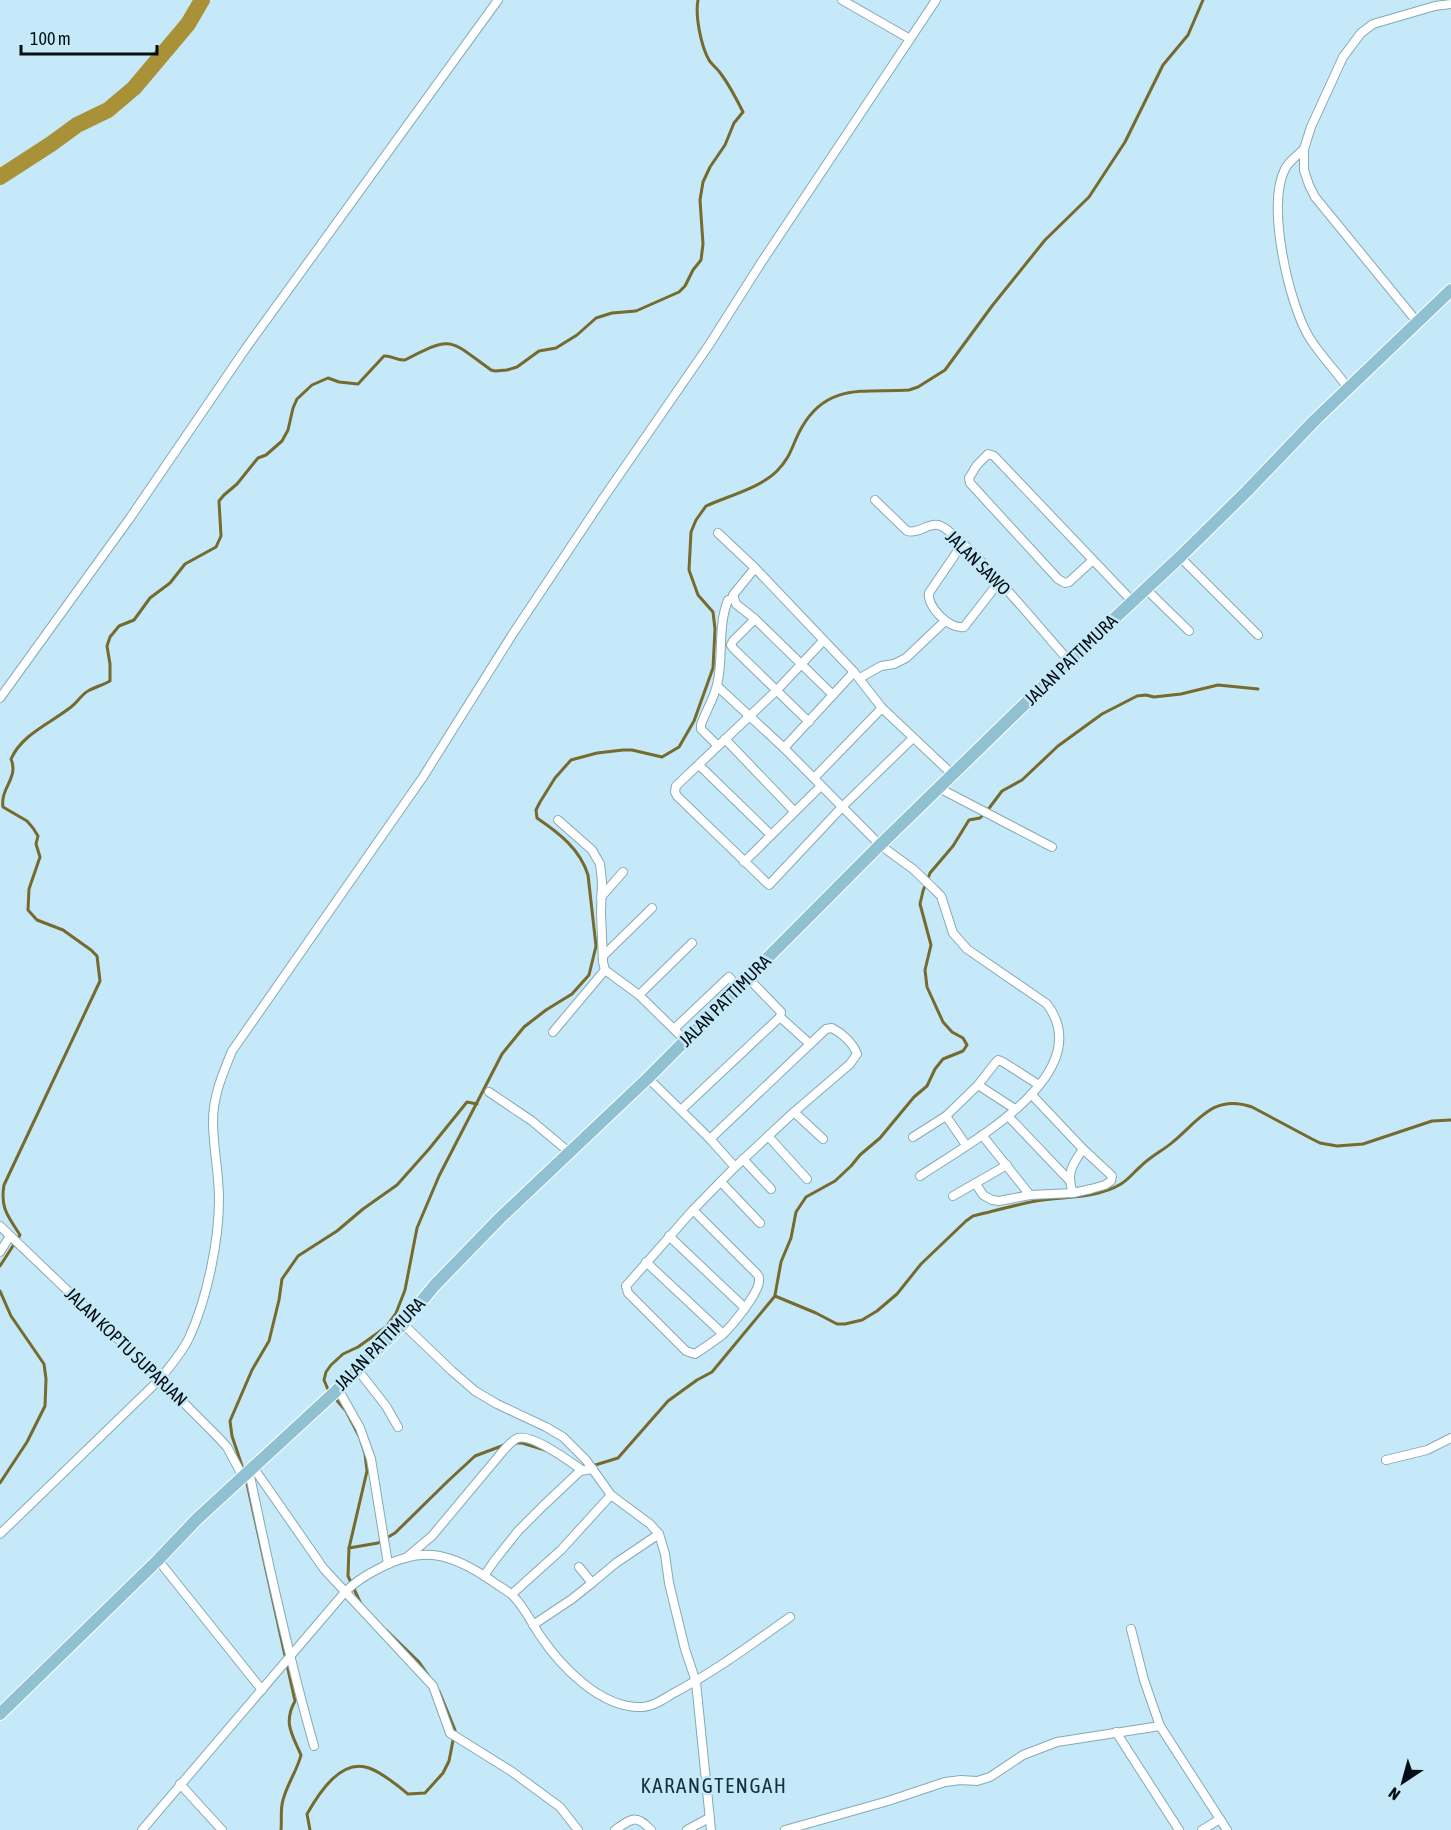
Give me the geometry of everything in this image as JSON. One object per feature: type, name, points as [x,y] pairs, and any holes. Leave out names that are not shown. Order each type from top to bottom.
[{"type":"main road","name":"JALAN PATTIMURA","points":[[0,1714],[197,1519],[333,1393],[403,1324],[462,1256],[686,1041],[880,845],[1069,661],[1180,557],[1315,420],[1451,290]]},
{"type":"street","points":[[0,698],[130,518],[246,348],[498,0]]},
{"type":"street","points":[[842,0],[910,39]]},
{"type":"street","points":[[0,1534],[160,1379],[189,1339],[209,1276],[219,1214],[213,1121],[220,1078],[232,1051],[423,777],[519,626],[709,345],[767,253],[936,0]]},
{"type":"street","points":[[1418,323],[1315,197],[1304,170],[1304,149],[1311,127],[1343,57],[1361,33],[1373,24],[1433,3],[1451,4]]},
{"type":"street","points":[[1304,149],[1285,169],[1277,202],[1278,228],[1291,292],[1300,320],[1310,338],[1348,388]]},
{"type":"street","points":[[1093,560],[1069,582],[1065,583],[1058,579],[970,483],[969,478],[977,465],[988,454],[994,456],[1133,602]]},
{"type":"street","name":"JALAN SAWO","points":[[875,500],[907,531],[919,531],[930,525],[940,525],[963,543],[1069,661]]},
{"type":"street","points":[[718,533],[755,568],[857,675],[882,708],[953,775]]},
{"type":"street","points":[[963,543],[929,593],[929,602],[945,621],[959,628],[964,627],[999,582]]},
{"type":"street","points":[[1180,557],[1258,635]]},
{"type":"street","points":[[755,568],[733,595],[736,604],[833,695]]},
{"type":"street","points":[[1146,589],[1189,631]]},
{"type":"street","points":[[718,746],[701,729],[701,725],[717,686],[722,617],[728,600],[734,598]]},
{"type":"street","points":[[755,620],[731,645],[809,722]]},
{"type":"street","points":[[784,748],[833,695],[857,675],[906,658],[945,621]]},
{"type":"street","points":[[823,641],[777,690],[676,786],[675,792],[766,884],[771,885],[843,806],[913,738]]},
{"type":"street","points":[[717,686],[784,748],[880,845],[925,879],[941,896],[949,926],[967,949],[1047,1004],[1054,1013],[1060,1040],[1058,1055],[1039,1085],[1008,1116],[920,1176]]},
{"type":"street","points":[[814,778],[882,708]]},
{"type":"street","points":[[725,740],[794,812]]},
{"type":"street","points":[[699,765],[771,835]]},
{"type":"street","points":[[744,862],[821,786]]},
{"type":"street","points":[[939,788],[1052,847]]},
{"type":"street","points":[[558,820],[586,843],[597,857],[601,873],[605,970],[639,995],[686,1041]]},
{"type":"street","points":[[601,897],[623,872]]},
{"type":"street","points":[[603,956],[652,908]]},
{"type":"street","points":[[639,995],[692,943]]},
{"type":"street","points":[[553,1032],[605,970]]},
{"type":"street","points":[[674,1029],[729,977],[738,987]]},
{"type":"street","points":[[681,1110],[780,1017],[781,1012],[748,978]]},
{"type":"street","points":[[780,1017],[810,1044]]},
{"type":"street","points":[[693,1210],[759,1276],[758,1286],[745,1308],[723,1334],[695,1354],[686,1351],[628,1293],[626,1286],[669,1236],[693,1210],[721,1182],[742,1159],[850,1064],[856,1054],[852,1045],[839,1032],[832,1028],[826,1029],[710,1139]]},
{"type":"street","points":[[913,1137],[945,1116],[978,1085],[998,1060],[1039,1085]]},
{"type":"street","points":[[648,1078],[735,1167]]},
{"type":"street","points":[[978,1085],[1015,1109]]},
{"type":"street","points":[[489,1092],[532,1121],[569,1152]]},
{"type":"street","points":[[976,1184],[983,1195],[999,1201],[1030,1195],[1073,1192],[1105,1185],[1112,1179],[1109,1172],[1083,1149],[1031,1094]]},
{"type":"street","points":[[794,1112],[823,1139]]},
{"type":"street","points":[[945,1116],[966,1145]]},
{"type":"street","points":[[1008,1116],[1069,1180],[1073,1192]]},
{"type":"street","points":[[982,1135],[1030,1195]]},
{"type":"street","points":[[768,1136],[807,1179]]},
{"type":"street","points":[[1069,1180],[1075,1161],[1083,1149]]},
{"type":"street","points":[[742,1159],[771,1189]]},
{"type":"street","points":[[953,1196],[1007,1165]]},
{"type":"street","points":[[721,1182],[760,1223]]},
{"type":"street","name":"JALAN KOPTU SUPARJAN","points":[[0,1226],[160,1379],[226,1447],[247,1473]]},
{"type":"street","points":[[669,1236],[745,1308]]},
{"type":"street","points":[[0,1252],[10,1237]]},
{"type":"street","points":[[646,1262],[723,1334]]},
{"type":"street","points":[[403,1324],[475,1390],[497,1404],[554,1432],[569,1443],[586,1460],[611,1495],[650,1524],[659,1534],[665,1554],[669,1583],[696,1682],[711,1830]]},
{"type":"street","points":[[357,1369],[386,1406],[398,1426]]},
{"type":"street","points":[[333,1393],[360,1428],[371,1460],[388,1564]]},
{"type":"street","points":[[406,1558],[432,1536],[515,1439],[523,1438],[548,1447],[582,1470]]},
{"type":"street","points":[[1386,1460],[1428,1450],[1451,1438]]},
{"type":"street","points":[[484,1576],[518,1531],[582,1470],[593,1469]]},
{"type":"street","points":[[247,1473],[324,1569],[350,1588],[433,1686],[450,1733],[511,1771],[560,1807],[578,1830]]},
{"type":"street","points":[[247,1473],[289,1659],[314,1746]]},
{"type":"street","points":[[512,1594],[561,1550],[611,1495]]},
{"type":"street","points":[[533,1625],[659,1534]]},
{"type":"street","points":[[142,1830],[350,1588],[388,1564],[406,1558],[430,1554],[444,1556],[467,1565],[512,1594],[559,1661],[583,1684],[619,1703],[647,1707],[696,1682],[790,1617]]},
{"type":"street","points":[[158,1560],[262,1690]]},
{"type":"street","points":[[579,1567],[592,1583]]},
{"type":"street","points":[[1131,1629],[1144,1680],[1160,1726],[1227,1830]]},
{"type":"street","points":[[785,1830],[888,1801],[945,1782],[977,1781],[990,1777],[1023,1755],[1057,1742],[1160,1726]]},
{"type":"street","points":[[1116,1732],[1179,1830]]},
{"type":"street","points":[[180,1784],[222,1830]]},
{"type":"street","points":[[687,1830],[709,1818]]},
{"type":"street","points":[[615,1830],[633,1819],[643,1821],[651,1830]]},
{"type":"street","points":[[1202,1830],[1220,1819]]},
{"type":"waterway","points":[[0,177],[77,125],[108,110],[134,88],[188,24],[202,0]]},
{"type":"waterway","points":[[0,1266],[20,1235],[4,1206],[4,1185],[100,981],[97,956],[91,950],[63,930],[37,920],[28,910],[29,889],[40,857],[36,844],[38,836],[27,821],[3,807],[4,794],[13,772],[11,759],[16,750],[30,736],[71,707],[86,692],[110,681],[107,646],[110,637],[119,626],[134,620],[150,598],[170,583],[185,564],[216,547],[221,536],[219,501],[237,484],[258,458],[266,455],[282,441],[288,430],[297,399],[312,385],[328,378],[358,384],[384,356],[405,360],[442,344],[458,347],[491,370],[507,370],[517,367],[539,351],[556,348],[577,335],[596,318],[612,313],[636,311],[679,292],[685,286],[701,260],[703,244],[700,200],[703,182],[725,145],[734,123],[743,112],[720,72],[706,54],[698,22],[698,0]]},
{"type":"waterway","points":[[329,1392],[324,1380],[331,1365],[343,1354],[358,1347],[386,1327],[396,1313],[405,1290],[417,1228],[439,1176],[502,1054],[524,1027],[572,994],[589,975],[596,946],[588,875],[574,849],[537,818],[536,810],[555,778],[571,760],[597,753],[623,750],[662,757],[679,747],[694,721],[713,668],[715,629],[713,612],[698,595],[689,570],[691,532],[696,520],[706,506],[753,487],[777,471],[789,455],[802,427],[812,413],[824,403],[836,396],[849,393],[909,390],[945,370],[1045,240],[1089,197],[1125,142],[1163,65],[1188,35],[1203,0]]},
{"type":"waterway","points":[[775,1295],[781,1262],[791,1238],[796,1212],[806,1197],[835,1181],[851,1166],[880,1138],[914,1097],[927,1086],[943,1059],[963,1051],[967,1045],[963,1038],[952,1032],[943,1022],[927,987],[925,970],[931,945],[920,904],[930,873],[953,846],[969,820],[980,818],[1002,791],[1022,780],[1058,746],[1102,714],[1137,696],[1181,694],[1218,685],[1258,689]]},
{"type":"waterway","points":[[244,1472],[232,1436],[230,1421],[252,1370],[269,1341],[282,1279],[298,1256],[337,1231],[397,1185],[467,1102],[477,1104]]},
{"type":"waterway","points":[[592,1466],[618,1458],[668,1401],[712,1372],[775,1296],[837,1324],[862,1320],[897,1294],[921,1264],[973,1216],[1036,1201],[1091,1195],[1111,1189],[1124,1182],[1200,1117],[1217,1106],[1239,1104],[1252,1107],[1320,1143],[1337,1146],[1363,1144],[1432,1121],[1451,1120]]},
{"type":"waterway","points":[[0,1291],[11,1316],[44,1364],[46,1379],[45,1406],[27,1442],[0,1483]]},
{"type":"waterway","points":[[333,1396],[346,1411],[360,1438],[365,1454],[367,1471],[349,1548],[348,1576],[361,1604]]},
{"type":"waterway","points":[[514,1443],[545,1450]]},
{"type":"waterway","points":[[349,1548],[378,1543],[395,1533],[475,1456],[507,1444]]},
{"type":"waterway","points":[[246,1479],[295,1701],[291,1709],[290,1728],[301,1755],[283,1800],[281,1830]]},
{"type":"waterway","points":[[386,1630],[419,1662],[430,1678]]},
{"type":"waterway","points":[[310,1830],[307,1814],[312,1806],[332,1779],[349,1768],[359,1766],[374,1770],[408,1794],[425,1793],[443,1773],[449,1761],[455,1730],[439,1691]]},
{"type":"district","name":"KARANGTENGAH","points":[[714,1786]]}]
